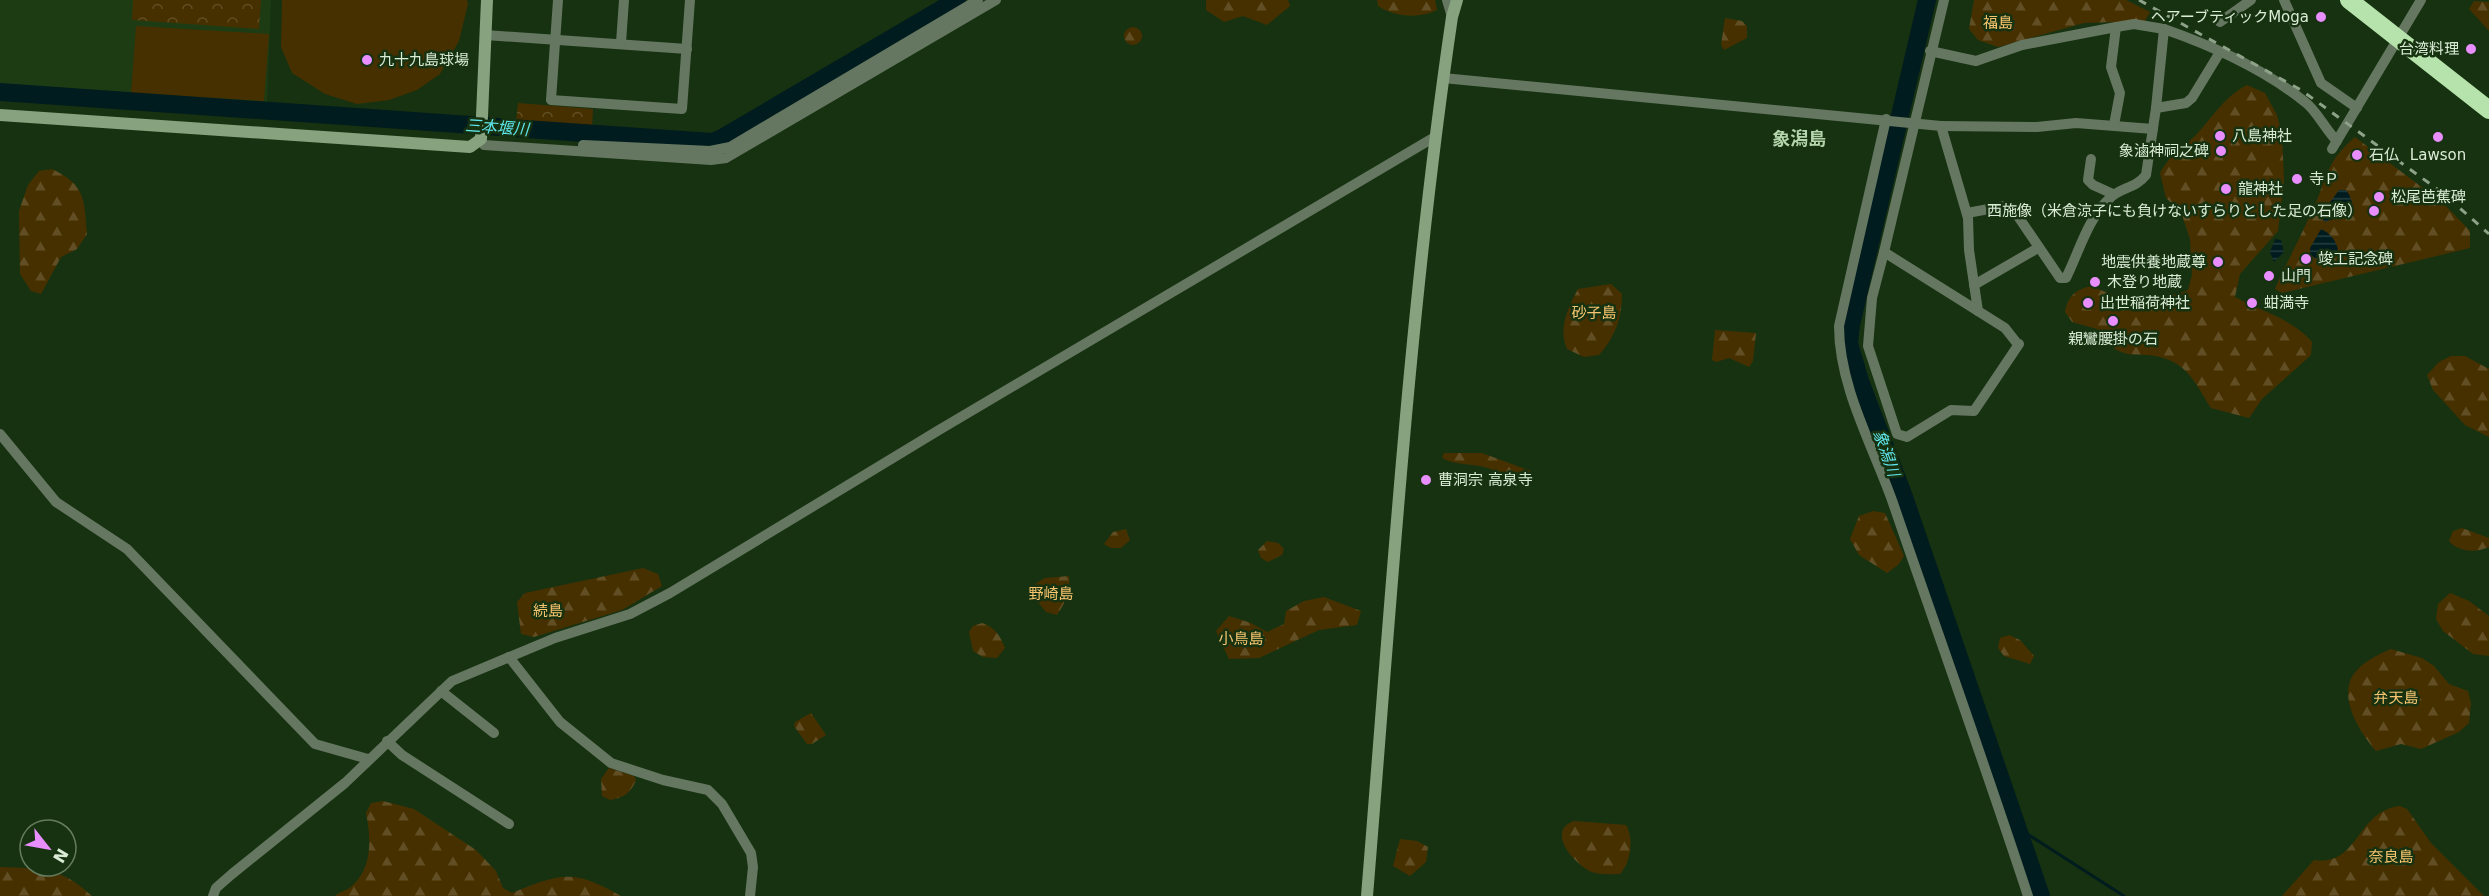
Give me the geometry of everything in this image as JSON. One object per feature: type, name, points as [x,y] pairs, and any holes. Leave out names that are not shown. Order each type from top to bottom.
[{"type":"highway","points":[[2349,0],[2489,110]]},
{"type":"street","points":[[482,141],[487,0]]},
{"type":"street","points":[[558,0],[551,100],[682,108],[690,0]]},
{"type":"street","points":[[621,44],[624,0]]},
{"type":"street","points":[[0,115],[470,147],[482,141],[710,151],[730,147],[978,0]]},
{"type":"street","points":[[482,141],[711,160],[726,158],[996,0]]},
{"type":"street","points":[[1447,0],[1452,17]]},
{"type":"street","points":[[1367,896],[1388,617],[1433,138],[1452,17],[1457,0]]},
{"type":"street","points":[[1884,252],[2005,328],[2018,343],[1974,411],[1951,410],[1907,437],[1897,434],[1868,346],[1872,298],[1944,0]]},
{"type":"street","points":[[2220,22],[2251,0]]},
{"type":"street","points":[[2284,0],[2322,83],[2357,108]]},
{"type":"street","points":[[1930,51],[1976,61],[2022,45],[2116,27],[2134,24],[2164,29],[2220,52],[2276,82],[2307,103],[2334,145],[2421,0]]},
{"type":"street","points":[[2114,125],[2120,93],[2111,67],[2116,27]]},
{"type":"street","points":[[1967,213],[2005,206],[2013,209],[2060,278],[2066,278],[2078,248],[2099,209],[2114,194],[2140,183],[2146,175],[2164,29]]},
{"type":"street","points":[[485,35],[687,49]]},
{"type":"street","points":[[2156,108],[2186,103],[2192,98],[2220,52]]},
{"type":"street","points":[[1443,78],[1941,126],[2114,125],[2153,129]]},
{"type":"street","points":[[1886,119],[1839,326],[1839,351],[1860,418],[1935,623],[2028,896]]},
{"type":"street","points":[[1941,126],[1967,213],[1978,311]]},
{"type":"street","points":[[213,896],[216,888],[232,874],[345,783],[452,681],[555,638],[630,614],[670,593],[929,436],[1433,138]]},
{"type":"street","points":[[2091,159],[2088,180],[2093,185],[2114,194]]},
{"type":"street","points":[[1974,285],[2038,248]]},
{"type":"street","points":[[0,434],[56,502],[127,549],[315,744],[368,759]]},
{"type":"street","points":[[509,657],[560,722],[611,763],[663,780],[708,790],[722,804],[751,853],[753,867],[750,896]]},
{"type":"street","points":[[441,691],[494,733]]},
{"type":"street","points":[[387,741],[402,755],[509,824]]},
{"type":"shaded area","points":[[0,0],[271,0],[267,104],[0,89]]},
{"type":"green space","points":[[133,0],[261,0],[259,29],[132,20]]},
{"type":"green space","name":"九十九島球場","points":[[282,0],[467,0],[468,4],[459,41],[440,74],[417,90],[389,100],[357,104],[325,94],[292,73],[281,47]]},
{"type":"green space","points":[[1206,0],[1288,0],[1290,6],[1267,25],[1243,16],[1224,22],[1206,10]]},
{"type":"green space","points":[[1377,0],[1435,0],[1437,10],[1415,16],[1392,13],[1378,6]]},
{"type":"green space","name":"福島","points":[[1974,0],[2126,0],[2150,12],[2145,21],[2084,23],[1998,47],[1978,40],[1969,29]]},
{"type":"green space","points":[[2474,1],[2489,2],[2489,31],[2469,9]]},
{"type":"green space","points":[[1725,18],[1742,21],[1747,26],[1747,38],[1724,50],[1721,45]]},
{"type":"green space","points":[[136,26],[269,34],[264,101],[131,93]]},
{"type":"green space","points":[[1133,27],[1139,30],[1142,36],[1139,42],[1133,45],[1127,42],[1124,36],[1127,30]]},
{"type":"green space","points":[[2247,85],[2265,93],[2277,115],[2282,135],[2284,180],[2278,231],[2240,274],[2235,297],[2286,321],[2312,342],[2311,355],[2262,399],[2249,418],[2211,408],[2183,368],[2158,357],[2123,353],[2106,341],[2097,329],[2072,322],[2065,312],[2073,294],[2091,286],[2117,296],[2139,300],[2161,298],[2188,290],[2192,275],[2190,239],[2181,212],[2166,198],[2160,173],[2225,101]]},
{"type":"green space","points":[[518,103],[593,109],[592,127],[516,122]]},
{"type":"green space","points":[[2355,137],[2443,203],[2470,231],[2470,248],[2282,293],[2275,289],[2313,209],[2328,171],[2345,146]]},
{"type":"green space","points":[[52,169],[71,181],[81,195],[87,234],[77,249],[61,257],[41,294],[31,291],[20,274],[19,211],[28,185],[39,171]]},
{"type":"green space","name":"砂子島","points":[[1611,284],[1622,294],[1619,319],[1609,341],[1599,355],[1584,357],[1567,349],[1564,341],[1564,326],[1578,289]]},
{"type":"green space","points":[[1715,330],[1756,333],[1753,361],[1749,367],[1729,358],[1716,362],[1712,360]]},
{"type":"green space","points":[[2451,356],[2465,356],[2489,369],[2489,437],[2465,425],[2433,390],[2427,375],[2439,362]]},
{"type":"green space","points":[[1444,453],[1482,453],[1531,471],[1524,482],[1519,482],[1488,468],[1447,461],[1442,458]]},
{"type":"green space","points":[[1873,511],[1885,513],[1904,556],[1898,565],[1887,573],[1859,555],[1850,539],[1859,516]]},
{"type":"green space","points":[[2462,528],[2489,538],[2489,547],[2467,550],[2453,545],[2449,541],[2453,531]]},
{"type":"green space","points":[[1126,529],[1130,540],[1121,548],[1111,548],[1104,544],[1113,532]]},
{"type":"green space","points":[[1267,541],[1278,543],[1284,549],[1282,555],[1268,562],[1261,558],[1258,550]]},
{"type":"green space","name":"続島","points":[[643,568],[658,574],[662,586],[622,610],[534,637],[521,634],[517,602],[525,593]]},
{"type":"green space","name":"野崎島","points":[[1069,576],[1068,592],[1057,615],[1046,612],[1032,595],[1032,586],[1045,578]]},
{"type":"green space","points":[[2450,593],[2469,601],[2489,616],[2489,656],[2473,654],[2443,631],[2436,619],[2438,604]]},
{"type":"green space","name":"小鳥島","points":[[1324,597],[1361,611],[1357,625],[1319,630],[1259,658],[1229,659],[1216,631],[1229,616],[1251,623],[1267,632],[1284,624],[1286,611],[1304,601]]},
{"type":"green space","points":[[982,623],[996,632],[1005,648],[997,658],[983,657],[973,651],[969,632],[973,626]]},
{"type":"green space","points":[[2009,635],[2020,640],[2034,656],[2030,664],[2004,656],[1998,648],[2000,638]]},
{"type":"green space","name":"弁天島","points":[[2391,649],[2422,658],[2434,666],[2449,684],[2468,691],[2471,703],[2469,723],[2459,732],[2421,749],[2401,744],[2376,751],[2353,716],[2348,695],[2349,684],[2361,666]]},
{"type":"green space","points":[[811,713],[826,735],[812,744],[807,744],[794,726],[795,722]]},
{"type":"green space","points":[[609,768],[634,776],[636,780],[626,794],[610,800],[602,796],[601,779]]},
{"type":"green space","points":[[383,801],[414,809],[476,850],[496,871],[503,888],[512,893],[543,881],[567,877],[591,881],[621,896],[335,896],[352,886],[364,870],[369,852],[366,813],[371,803]]},
{"type":"green space","name":"奈良島","points":[[2400,806],[2407,809],[2431,843],[2484,896],[2282,896],[2314,860],[2329,860],[2340,855],[2374,818],[2386,810]]},
{"type":"green space","points":[[1574,821],[1626,825],[1631,843],[1627,864],[1620,874],[1592,872],[1571,855],[1562,840],[1562,832]]},
{"type":"green space","points":[[1400,839],[1417,841],[1428,847],[1426,862],[1410,876],[1393,866]]},
{"type":"green space","points":[[0,867],[18,868],[18,878],[68,878],[92,896],[0,896]]},
{"type":"water","points":[[2339,190],[2346,190],[2352,203],[2352,212],[2325,222],[2320,216]]},
{"type":"water","points":[[2321,229],[2332,238],[2337,247],[2338,251],[2330,260],[2316,259],[2310,254],[2310,248]]},
{"type":"water","points":[[2275,239],[2281,240],[2284,252],[2274,262],[2270,252]]},
{"type":"waterway","name":"三本堰川","points":[[0,92],[712,142],[957,0]]},
{"type":"waterway","name":"象潟川","points":[[1927,0],[1851,325],[1849,343],[1860,381],[1904,497],[2041,896]]},
{"type":"waterway","points":[[2018,828],[2124,896]]},
{"type":"railway","points":[[2139,0],[2301,90],[2444,194],[2489,234]]},
{"type":"place","name":"ヘアーブティックMoga","points":[[2321,17]]},
{"type":"place","name":"台湾料理","points":[[2471,49]]},
{"type":"place","name":"九十九島球場","points":[[367,60]]},
{"type":"place","name":"八島神社","points":[[2220,136]]},
{"type":"place","name":"Lawson","points":[[2438,137]]},
{"type":"place","name":"象滷神祠之碑","points":[[2221,151]]},
{"type":"place","name":"石仏","points":[[2357,155]]},
{"type":"place","name":"寺Ｐ","points":[[2297,179]]},
{"type":"place","name":"龍神社","points":[[2226,189]]},
{"type":"place","name":"松尾芭蕉碑","points":[[2379,197]]},
{"type":"place","name":"西施像（米倉涼子にも負けないすらりとした足の石像）","points":[[2374,211]]},
{"type":"place","name":"竣工記念碑","points":[[2306,259]]},
{"type":"place","name":"地震供養地蔵尊","points":[[2218,262]]},
{"type":"place","name":"山門","points":[[2269,276]]},
{"type":"place","name":"木登り地蔵","points":[[2095,282]]},
{"type":"place","name":"出世稲荷神社","points":[[2088,303]]},
{"type":"place","name":"蚶満寺","points":[[2252,303]]},
{"type":"place","name":"親鸞腰掛の石","points":[[2113,321]]},
{"type":"place","name":"曹洞宗 高泉寺","points":[[1426,480]]},
{"type":"district","name":"象潟島","points":[[1799,139]]}]
